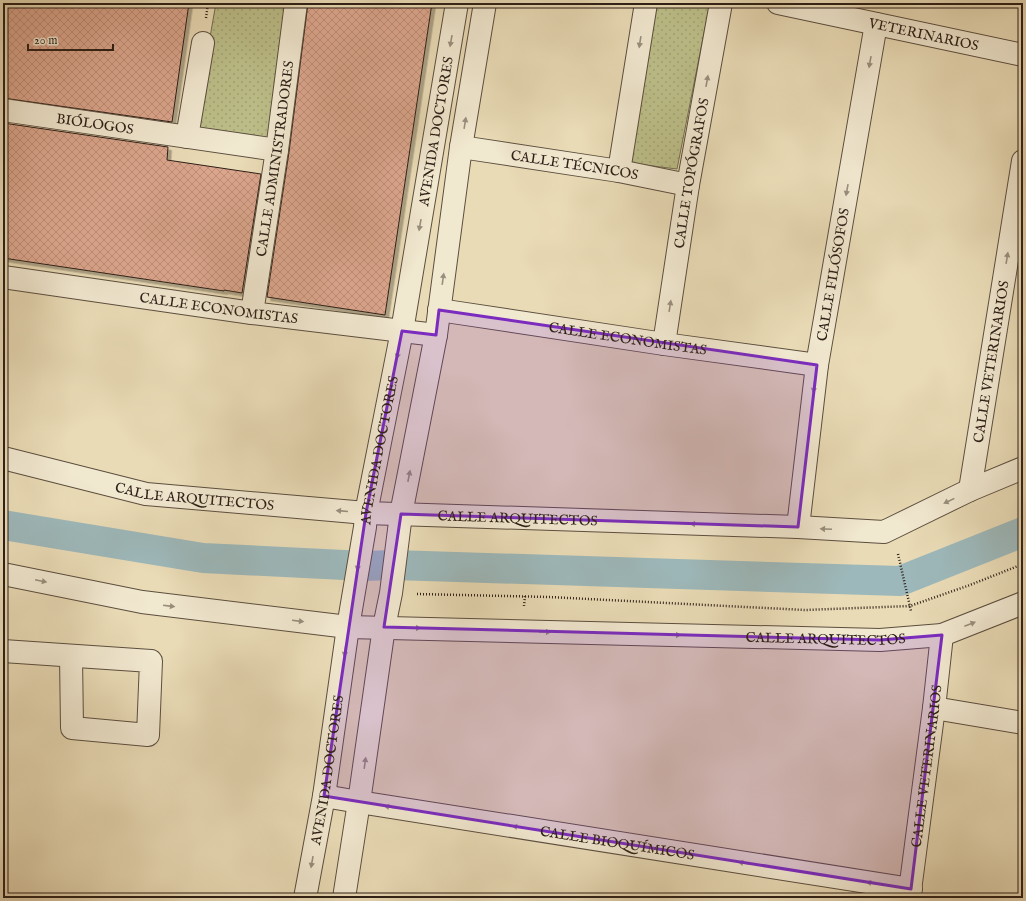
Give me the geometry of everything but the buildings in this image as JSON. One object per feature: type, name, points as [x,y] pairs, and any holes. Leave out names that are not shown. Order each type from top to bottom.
[{"type":"street","name":"CALLE ADMINISTRADORES","points":[[252,313],[277,150],[296,3]]},
{"type":"street","name":"AVENIDA DOCTORES","points":[[305,898],[324,796],[365,520],[402,331],[457,3]]},
{"type":"street","name":"AVENIDA DOCTORES","points":[[344,898],[384,627],[391,592],[401,514],[436,335],[461,147],[485,3]]},
{"type":"street","points":[[619,171],[646,3]]},
{"type":"street","name":"CALLE TOPÓGRAFOS","points":[[664,344],[688,185],[721,3]]},
{"type":"street","name":"VETERINARIOS","points":[[778,3],[1023,55]]},
{"type":"street","name":"CALLE FILÓSOFOS","points":[[798,527],[817,365],[876,24]]},
{"type":"street","points":[[187,137],[203,43]]},
{"type":"street","name":"BIÓLOGOS","points":[[3,110],[277,150]]},
{"type":"street","name":"CALLE TÉCNICOS","points":[[461,147],[619,171],[688,185]]},
{"type":"street","name":"CALLE VETERINARIOS","points":[[970,490],[1023,161]]},
{"type":"street","name":"CALLE ECONOMISTAS","points":[[3,277],[252,313],[436,335]]},
{"type":"street","name":"CALLE ECONOMISTAS","points":[[439,310],[664,344],[817,365]]},
{"type":"street","name":"CALLE ARQUITECTOS","points":[[3,458],[146,494],[365,520],[401,514],[798,527],[884,532],[970,490],[1023,468]]},
{"type":"street","name":"CALLE ARQUITECTOS","points":[[3,574],[142,602],[349,620],[384,627],[880,640],[942,635],[1023,603]]},
{"type":"street","name":"CALLE VETERINARIOS","points":[[910,893],[942,635]]},
{"type":"street","points":[[3,651],[151,661],[148,735],[72,728],[72,656]]},
{"type":"street","points":[[934,708],[1023,723]]},
{"type":"street","name":"CALLE BIOQUÍMICOS","points":[[324,796],[910,893]]},
{"type":"path","points":[[898,553],[910,606]]},
{"type":"path","points":[[391,592],[549,597],[805,610],[910,606],[970,585],[1023,564]]},
{"type":"highlighted area","points":[[439,310],[817,365],[798,527],[401,514],[384,627],[880,640],[942,635],[911,889],[324,796],[366,513],[402,331],[436,335]]},
{"type":"green space","points":[[216,3],[291,3],[270,142],[193,134]]},
{"type":"green space","points":[[657,3],[710,3],[677,169],[628,163]]},
{"type":"waterway","points":[[3,525],[203,558],[364,566],[394,565],[900,581],[1023,532]]}]
